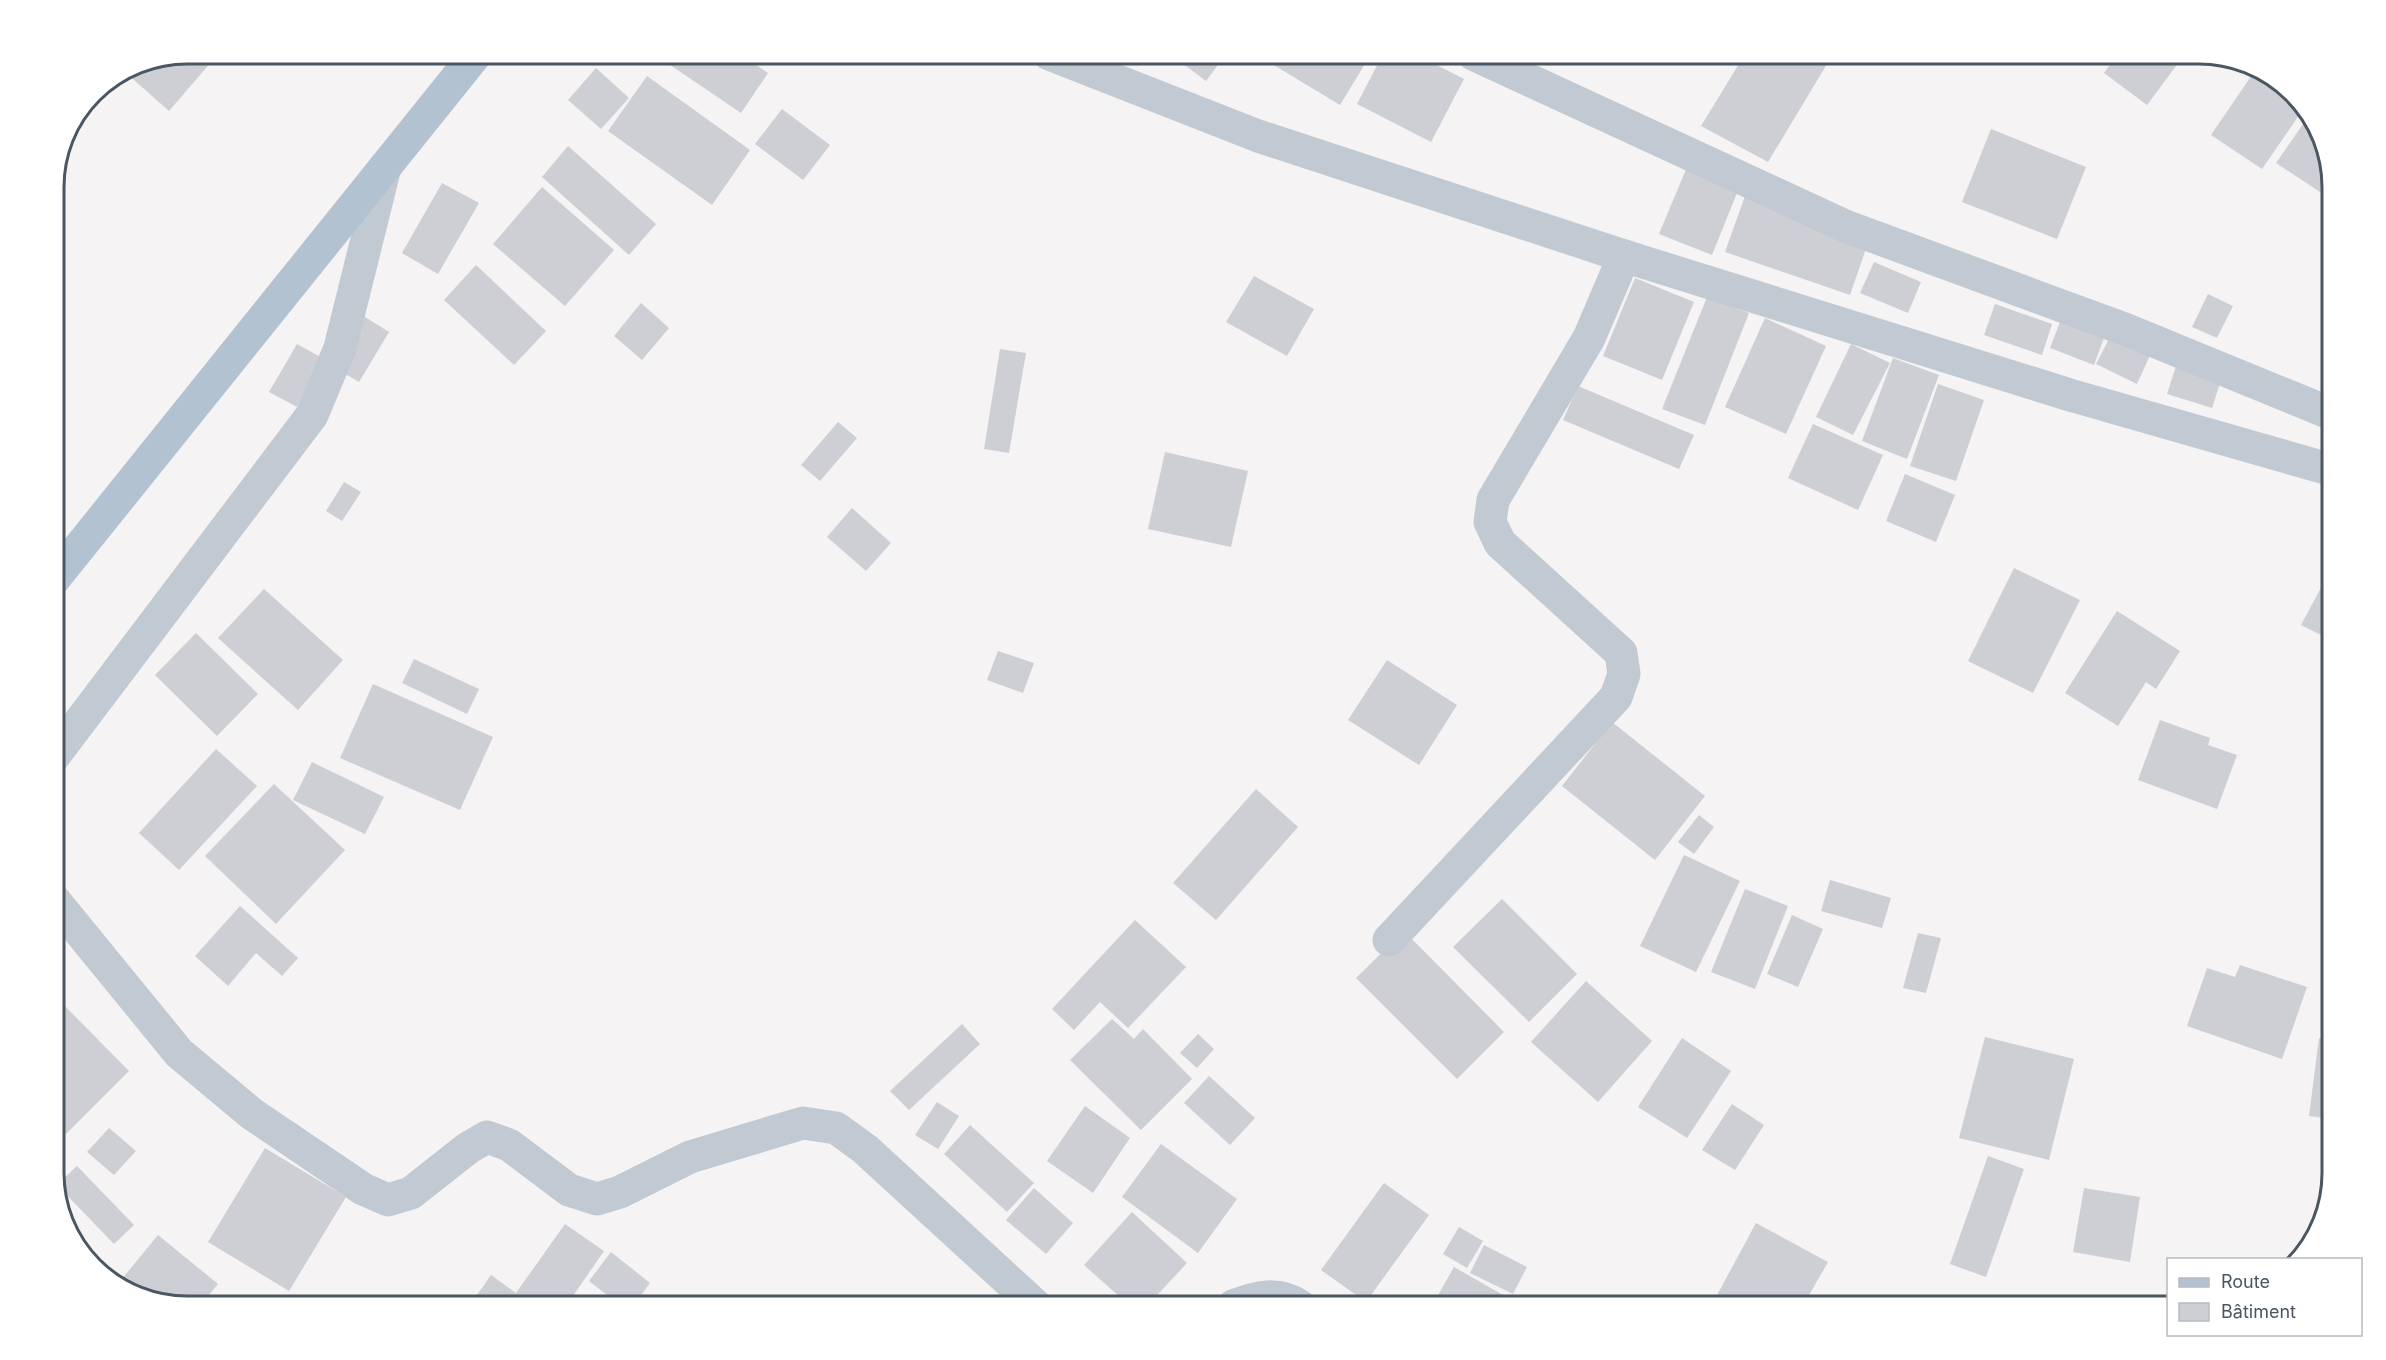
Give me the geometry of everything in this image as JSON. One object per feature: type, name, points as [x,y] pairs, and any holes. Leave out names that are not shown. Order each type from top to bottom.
[{"type":"main road","points":[[65,565],[467,65]]},
{"type":"street","points":[[1495,64],[1845,226],[2127,330],[2321,410]]},
{"type":"street","points":[[1076,65],[1258,136],[1624,256],[2070,395],[2321,467]]},
{"type":"street","points":[[65,741],[312,415],[340,348],[384,167]]},
{"type":"street","points":[[1389,940],[1616,697],[1624,674],[1621,653],[1500,543],[1490,522],[1494,500],[1589,338],[1624,256]]},
{"type":"street","points":[[65,913],[179,1053],[252,1114],[363,1189],[388,1200],[411,1193],[468,1148],[487,1137],[509,1145],[569,1190],[597,1198],[620,1192],[690,1157],[804,1123],[836,1128],[865,1149],[1023,1295]]},
{"type":"building","points":[[1218,64],[1206,81],[1184,65]]},
{"type":"building","points":[[1273,64],[1365,64],[1340,105]]},
{"type":"building","points":[[1378,64],[1435,64],[1464,79],[1431,142],[1357,104]]},
{"type":"building","points":[[1739,64],[1827,64],[1768,162],[1701,126]]},
{"type":"building","points":[[2111,64],[2178,64],[2147,105],[2104,73]]},
{"type":"building","points":[[209,65],[169,111],[132,78],[164,67]]},
{"type":"building","points":[[670,65],[756,65],[768,73],[741,113]]},
{"type":"building","points":[[596,68],[629,98],[601,129],[568,100]]},
{"type":"building","points":[[647,76],[750,150],[712,205],[608,131]]},
{"type":"building","points":[[2251,76],[2280,95],[2299,116],[2262,169],[2211,135]]},
{"type":"building","points":[[782,109],[830,145],[803,180],[755,144]]},
{"type":"building","points":[[2303,123],[2315,148],[2319,164],[2321,193],[2276,163]]},
{"type":"building","points":[[1991,129],[2086,167],[2057,239],[1962,202]]},
{"type":"building","points":[[568,146],[656,224],[629,255],[542,177]]},
{"type":"building","points":[[1687,167],[1739,188],[1712,255],[1659,234]]},
{"type":"building","points":[[1751,179],[1870,237],[1850,295],[1725,252]]},
{"type":"building","points":[[442,183],[479,203],[438,274],[402,253]]},
{"type":"building","points":[[542,187],[614,250],[565,306],[493,244]]},
{"type":"building","points":[[1874,262],[1921,282],[1908,313],[1860,293]]},
{"type":"building","points":[[476,265],[546,331],[514,365],[444,300]]},
{"type":"building","points":[[1254,276],[1314,309],[1287,356],[1226,322]]},
{"type":"building","points":[[1635,278],[1694,302],[1662,380],[1603,356]]},
{"type":"building","points":[[2208,294],[2233,306],[2217,338],[2192,327]]},
{"type":"building","points":[[1707,297],[1749,313],[1705,425],[1662,409]]},
{"type":"building","points":[[641,303],[669,328],[642,360],[614,336]]},
{"type":"building","points":[[1995,304],[2052,324],[2042,355],[1984,335]]},
{"type":"building","points":[[362,315],[389,332],[359,382],[332,366]]},
{"type":"building","points":[[1765,318],[1826,346],[1786,434],[1725,407]]},
{"type":"building","points":[[2060,322],[2104,338],[2094,365],[2050,348]]},
{"type":"building","points":[[2112,333],[2151,353],[2137,384],[2096,364]]},
{"type":"building","points":[[297,344],[324,359],[297,407],[269,392]]},
{"type":"building","points":[[1851,344],[1890,363],[1853,435],[1816,417]]},
{"type":"building","points":[[1000,349],[1026,353],[1009,453],[984,449]]},
{"type":"building","points":[[1893,358],[1939,375],[1907,459],[1862,441]]},
{"type":"building","points":[[2176,366],[2221,380],[2212,408],[2167,394]]},
{"type":"building","points":[[1938,384],[1984,400],[1956,481],[1910,466]]},
{"type":"building","points":[[1578,386],[1694,435],[1679,469],[1563,420]]},
{"type":"building","points":[[838,422],[857,438],[820,481],[801,465]]},
{"type":"building","points":[[1813,424],[1883,455],[1858,510],[1788,478]]},
{"type":"building","points":[[1165,452],[1248,471],[1231,547],[1148,529]]},
{"type":"building","points":[[1905,474],[1955,495],[1936,542],[1886,521]]},
{"type":"building","points":[[344,482],[361,492],[342,521],[326,511]]},
{"type":"building","points":[[852,508],[891,543],[866,571],[827,537]]},
{"type":"building","points":[[2014,568],[2080,600],[2033,693],[1968,661]]},
{"type":"building","points":[[2321,587],[2321,635],[2301,625]]},
{"type":"building","points":[[264,589],[343,660],[298,710],[218,638]]},
{"type":"building","points":[[2117,611],[2180,651],[2156,689],[2146,682],[2118,726],[2065,693]]},
{"type":"building","points":[[196,633],[258,694],[217,736],[155,675]]},
{"type":"building","points":[[998,651],[1034,663],[1023,693],[987,680]]},
{"type":"building","points":[[414,659],[479,689],[467,714],[402,683]]},
{"type":"building","points":[[1387,660],[1457,705],[1419,765],[1348,720]]},
{"type":"building","points":[[373,684],[493,737],[460,810],[340,758]]},
{"type":"building","points":[[2160,720],[2210,738],[2208,745],[2237,755],[2217,809],[2138,780]]},
{"type":"building","points":[[1612,722],[1705,796],[1655,860],[1562,786]]},
{"type":"building","points":[[216,749],[257,786],[179,870],[139,833]]},
{"type":"building","points":[[312,762],[384,797],[365,834],[293,800]]},
{"type":"building","points":[[274,784],[345,850],[276,924],[205,856]]},
{"type":"building","points":[[1256,789],[1298,827],[1216,920],[1173,883]]},
{"type":"building","points":[[1699,815],[1714,827],[1694,854],[1678,842]]},
{"type":"building","points":[[1684,855],[1740,881],[1696,972],[1640,946]]},
{"type":"building","points":[[1830,880],[1891,898],[1882,928],[1821,911]]},
{"type":"building","points":[[1745,889],[1788,906],[1755,989],[1711,972]]},
{"type":"building","points":[[1502,899],[1577,974],[1529,1022],[1453,947]]},
{"type":"building","points":[[240,906],[298,958],[282,976],[256,953],[228,986],[195,956]]},
{"type":"building","points":[[1792,915],[1823,929],[1798,987],[1767,974]]},
{"type":"building","points":[[1135,920],[1186,967],[1128,1028],[1100,1002],[1074,1030],[1052,1009]]},
{"type":"building","points":[[1404,931],[1504,1032],[1457,1079],[1356,978]]},
{"type":"building","points":[[1918,933],[1941,938],[1926,993],[1903,988]]},
{"type":"building","points":[[2240,965],[2307,987],[2282,1059],[2187,1026],[2207,968],[2235,977]]},
{"type":"building","points":[[1586,981],[1652,1041],[1598,1102],[1531,1042]]},
{"type":"building","points":[[65,1006],[129,1071],[65,1133]]},
{"type":"building","points":[[1112,1019],[1134,1039],[1143,1029],[1192,1079],[1141,1130],[1070,1060]]},
{"type":"building","points":[[962,1024],[980,1044],[909,1110],[890,1091]]},
{"type":"building","points":[[1198,1034],[1214,1049],[1197,1068],[1180,1053]]},
{"type":"building","points":[[1985,1037],[2074,1059],[2049,1160],[1959,1138]]},
{"type":"building","points":[[1682,1038],[1731,1071],[1687,1138],[1638,1107]]},
{"type":"building","points":[[2319,1038],[2322,1038],[2322,1118],[2309,1116]]},
{"type":"building","points":[[1209,1076],[1255,1118],[1230,1145],[1184,1103]]},
{"type":"building","points":[[937,1102],[959,1116],[938,1149],[915,1135]]},
{"type":"building","points":[[1732,1104],[1764,1125],[1735,1170],[1702,1150]]},
{"type":"building","points":[[1085,1106],[1130,1138],[1093,1193],[1047,1161]]},
{"type":"building","points":[[970,1125],[1034,1183],[1007,1212],[944,1154]]},
{"type":"building","points":[[109,1128],[136,1151],[114,1175],[87,1152]]},
{"type":"building","points":[[1161,1144],[1237,1199],[1198,1253],[1122,1197]]},
{"type":"building","points":[[265,1148],[346,1197],[289,1291],[208,1242]]},
{"type":"building","points":[[1988,1156],[2024,1169],[1986,1277],[1950,1264]]},
{"type":"building","points":[[77,1166],[134,1225],[114,1244],[67,1195],[65,1177]]},
{"type":"building","points":[[1384,1183],[1429,1215],[1371,1295],[1356,1295],[1321,1270]]},
{"type":"building","points":[[1034,1188],[1073,1223],[1046,1254],[1006,1220]]},
{"type":"building","points":[[2084,1188],[2140,1197],[2130,1262],[2073,1252]]},
{"type":"building","points":[[1132,1212],[1187,1263],[1157,1295],[1118,1295],[1084,1265]]},
{"type":"building","points":[[1756,1223],[1828,1262],[1809,1295],[1717,1295]]},
{"type":"building","points":[[565,1224],[604,1251],[574,1295],[477,1295],[491,1275],[516,1293]]},
{"type":"building","points":[[1459,1227],[1483,1241],[1467,1268],[1443,1254]]},
{"type":"building","points":[[158,1235],[218,1284],[209,1295],[172,1294],[140,1286],[123,1277]]},
{"type":"building","points":[[1484,1245],[1527,1267],[1513,1294],[1470,1273]]},
{"type":"building","points":[[611,1252],[650,1283],[641,1295],[607,1295],[589,1281]]},
{"type":"building","points":[[1454,1267],[1503,1295],[1438,1295]]}]
